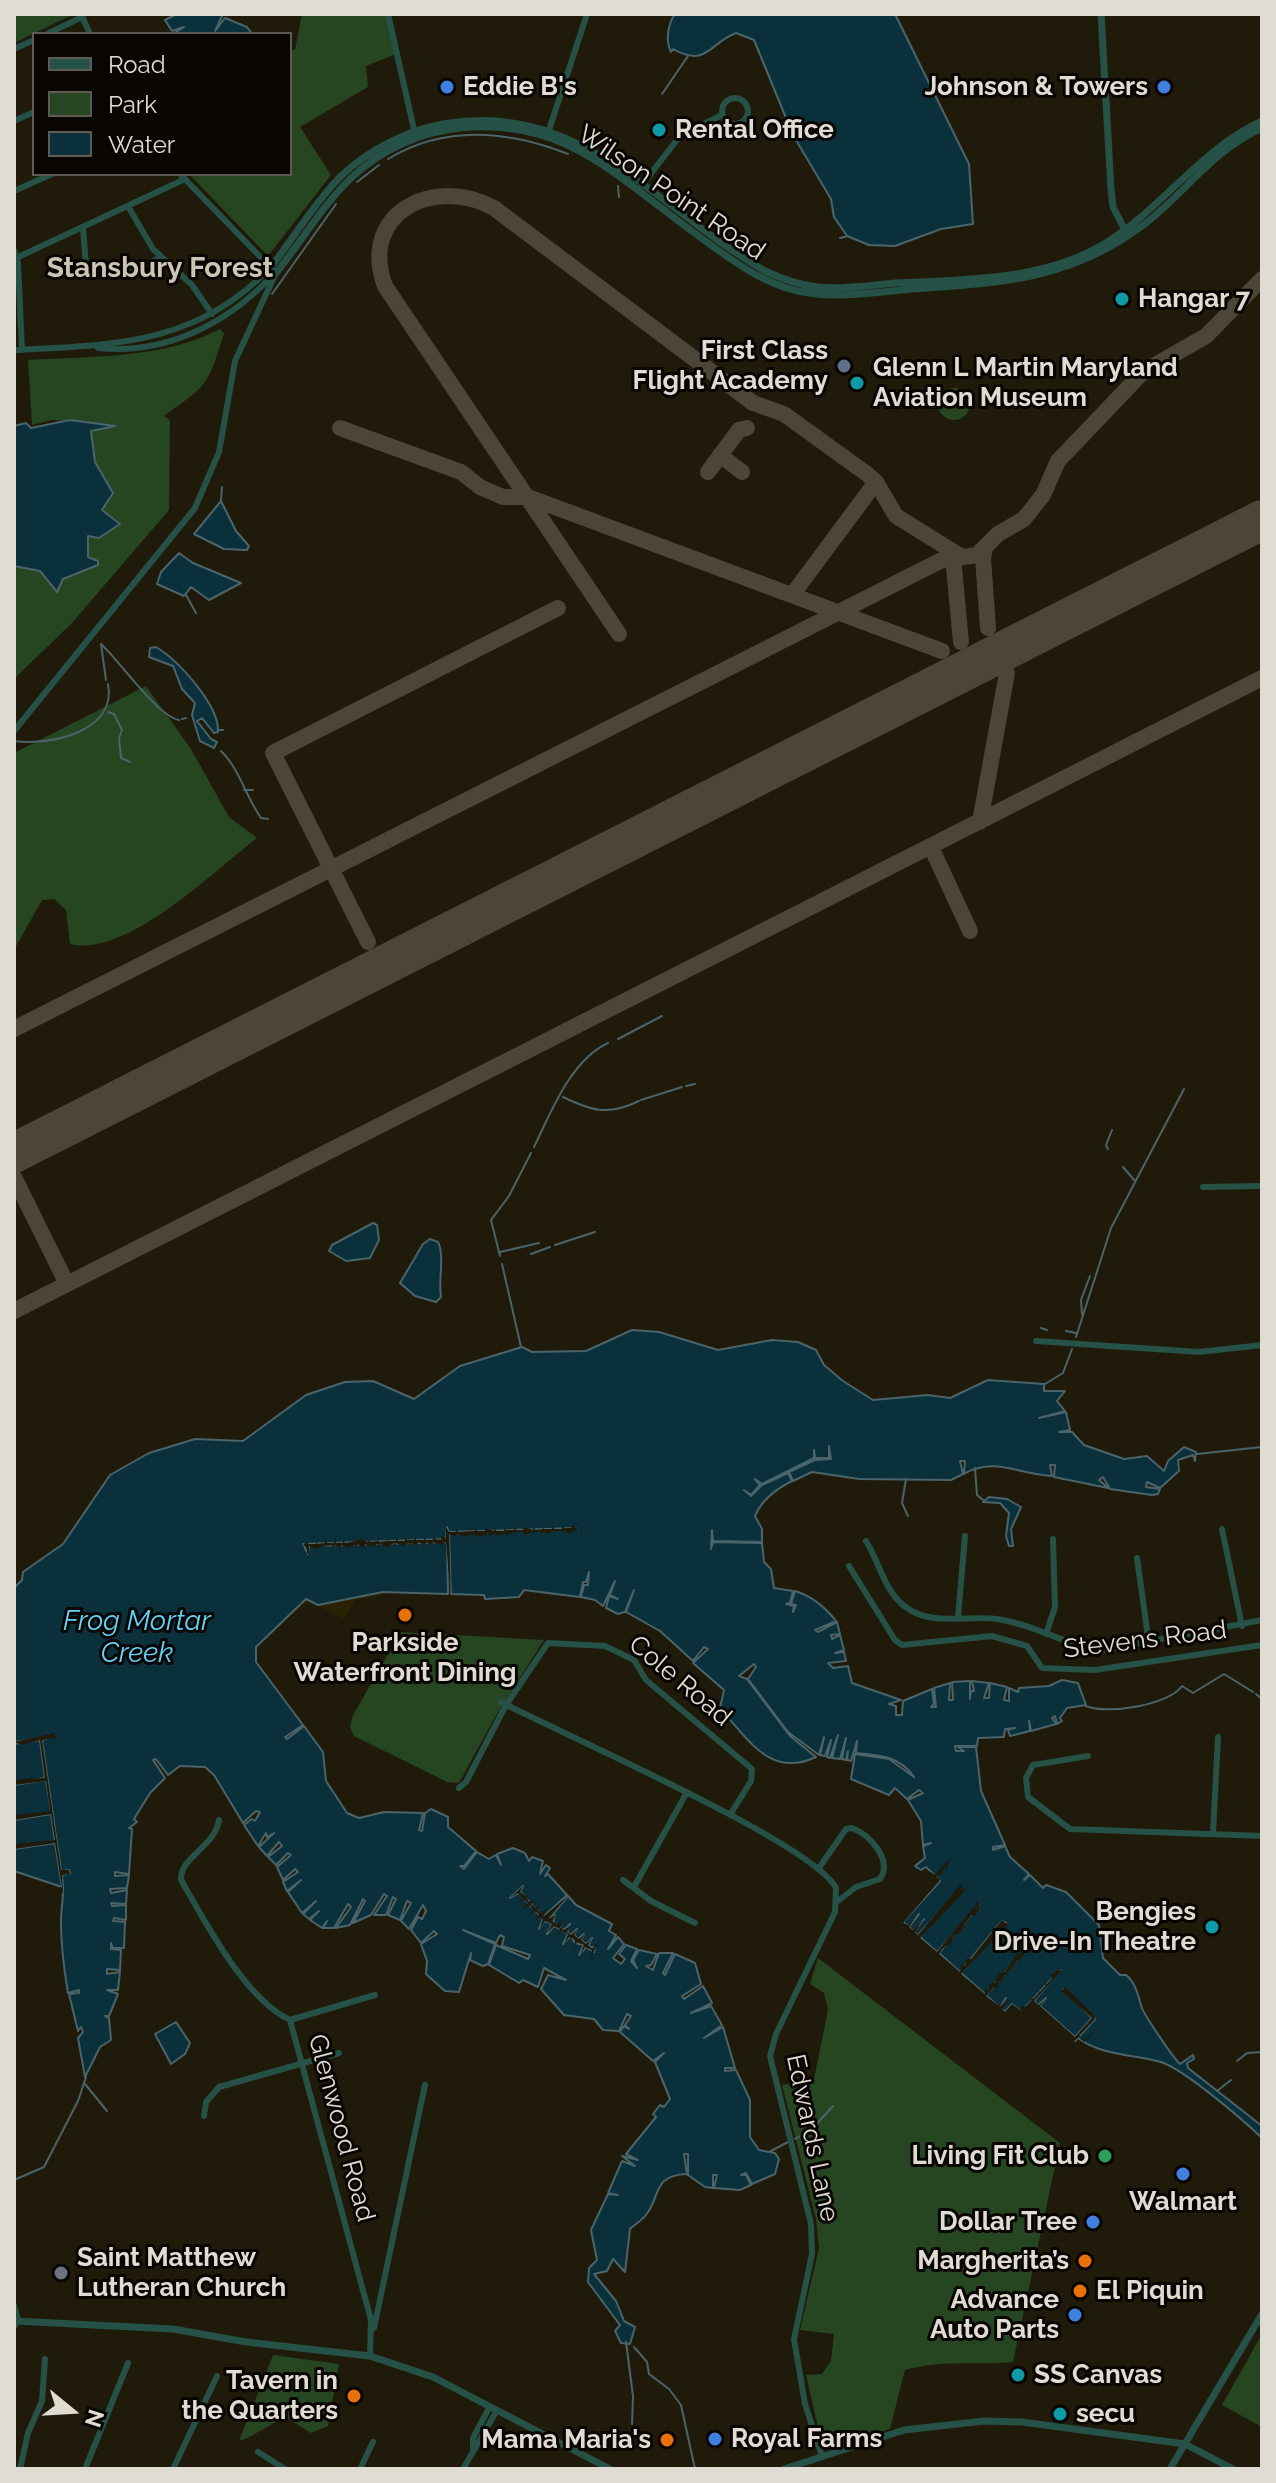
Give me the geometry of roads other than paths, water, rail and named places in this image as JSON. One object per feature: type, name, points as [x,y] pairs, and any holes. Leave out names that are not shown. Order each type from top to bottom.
[{"type":"street","points":[[388,14],[415,134]]},
{"type":"street","points":[[548,133],[587,14]]},
{"type":"street","points":[[1101,14],[1113,207],[1126,233]]},
{"type":"street","points":[[51,32],[82,16]]},
{"type":"street","points":[[737,97],[747,105],[748,114],[740,123],[728,122],[722,115],[722,106],[728,99],[737,97]]},
{"type":"street","points":[[640,188],[680,136],[722,115]]},
{"type":"street","name":"Wilson Point Road","points":[[14,350],[90,347],[130,350],[185,337],[229,313],[273,270],[342,176],[363,158],[415,134],[482,120],[514,122],[548,133],[640,188],[752,274],[780,286],[817,294],[1022,280],[1078,263],[1156,215],[1211,160],[1262,128]]},
{"type":"street","name":"Wilson Point Road","points":[[1126,233],[1220,144],[1262,121]]},
{"type":"street","points":[[14,191],[48,176]]},
{"type":"street","points":[[14,731],[121,603],[199,501],[219,452],[235,361],[273,270],[182,177],[129,208],[16,259]]},
{"type":"street","points":[[129,208],[161,257],[192,285],[212,314]]},
{"type":"street","points":[[83,229],[86,264],[95,275],[139,269],[161,257]]},
{"type":"street","points":[[14,250],[22,350]]},
{"type":"street","name":"Wilson Point Road","points":[[90,347],[164,334],[212,314],[273,270]]},
{"type":"street","points":[[1203,1187],[1262,1186]]},
{"type":"street","points":[[1036,1341],[1206,1352],[1262,1345]]},
{"type":"street","points":[[1222,1529],[1242,1626]]},
{"type":"street","points":[[958,1617],[965,1536]]},
{"type":"street","points":[[1046,1634],[1055,1607],[1053,1539]]},
{"type":"street","points":[[866,1541],[882,1577],[905,1607],[925,1617],[1005,1620],[1103,1650],[1149,1644],[1262,1620]]},
{"type":"street","points":[[1137,1558],[1149,1644]]},
{"type":"street","name":"Stevens Road","points":[[849,1566],[895,1640],[902,1645],[992,1636],[1027,1646],[1042,1668],[1082,1672],[1262,1645]]},
{"type":"street","name":"Cole Road","points":[[503,1703],[548,1643],[592,1644],[614,1649],[634,1660],[646,1680],[752,1769],[751,1781],[730,1815]]},
{"type":"street","points":[[459,1788],[466,1782],[503,1703],[730,1815],[819,1868],[834,1884],[837,1901],[856,1887],[880,1879],[884,1869],[883,1858],[868,1837],[852,1828],[846,1829],[819,1868]]},
{"type":"street","points":[[1213,1833],[1218,1737]]},
{"type":"street","points":[[1088,1756],[1033,1765],[1026,1778],[1028,1797],[1070,1829],[1262,1836]]},
{"type":"street","points":[[634,1887],[686,1794]]},
{"type":"street","name":"Glenwood Road","points":[[219,1820],[215,1836],[181,1870],[181,1880],[244,1982],[266,2006],[290,2020],[372,2331],[370,2356]]},
{"type":"street","points":[[623,1880],[651,1901],[695,1923]]},
{"type":"street","name":"Edwards Lane","points":[[822,2456],[805,2404],[794,2339],[812,2254],[811,2224],[770,2056],[776,2034],[837,1901]]},
{"type":"street","points":[[290,2020],[375,1995]]},
{"type":"street","points":[[204,2116],[206,2102],[219,2087],[339,2053]]},
{"type":"street","points":[[372,2331],[425,2085]]},
{"type":"street","points":[[14,2305],[15,2323],[173,2329],[246,2342],[370,2356],[433,2377],[607,2469]]},
{"type":"street","points":[[1170,2469],[1262,2314]]},
{"type":"street","points":[[20,2469],[28,2433],[42,2401],[45,2359]]},
{"type":"street","points":[[85,2469],[128,2363]]},
{"type":"street","points":[[173,2469],[217,2376]]},
{"type":"street","points":[[463,2469],[473,2448],[473,2438],[493,2410]]},
{"type":"street","points":[[786,2469],[921,2426],[984,2421],[1022,2422],[1185,2444],[1233,2469]]},
{"type":"street","points":[[360,2469],[373,2442]]},
{"type":"street","points":[[258,2452],[285,2469]]},
{"type":"water","points":[[177,14],[223,14],[215,31],[225,18],[247,27],[251,32],[176,32],[184,27],[172,31],[165,20]]},
{"type":"water","points":[[675,14],[895,14],[969,164],[973,224],[941,229],[895,246],[869,245],[847,236],[834,217],[831,199],[793,135],[754,40],[736,33],[701,55],[693,56],[673,49],[671,52],[668,32]]},
{"type":"water","points":[[70,420],[115,426],[91,431],[95,462],[113,493],[102,510],[120,524],[99,538],[88,536],[88,557],[98,561],[98,565],[63,579],[57,592],[40,571],[14,566],[14,426],[26,423],[31,428]]},
{"type":"water","points":[[221,501],[236,531],[249,546],[247,550],[224,549],[194,534]]},
{"type":"water","points":[[179,553],[193,563],[241,583],[209,600],[191,587],[184,596],[157,584],[161,572]]},
{"type":"water","points":[[156,647],[186,673],[205,697],[217,721],[218,732],[214,733],[202,718],[197,721],[217,742],[214,748],[200,741],[192,715],[195,703],[182,689],[173,666],[149,657],[150,648]]},
{"type":"water","points":[[373,1223],[377,1225],[379,1240],[370,1258],[346,1261],[329,1251],[332,1245]]},
{"type":"water","points":[[430,1239],[438,1242],[441,1254],[441,1297],[436,1302],[415,1296],[400,1283],[423,1244]]},
{"type":"water","name":"Frog Mortar Creek","points":[[632,1330],[659,1332],[718,1350],[772,1340],[798,1342],[816,1350],[824,1365],[873,1400],[928,1395],[950,1398],[988,1380],[1044,1384],[1044,1391],[1065,1391],[1057,1401],[1065,1411],[1039,1418],[1066,1412],[1070,1430],[1059,1432],[1072,1432],[1084,1445],[1124,1459],[1147,1456],[1164,1471],[1168,1461],[1184,1447],[1196,1452],[1195,1461],[1193,1455],[1178,1460],[1179,1471],[1160,1488],[1147,1482],[1146,1487],[1160,1489],[1158,1494],[1152,1495],[1110,1489],[1103,1477],[1099,1480],[1108,1488],[1054,1477],[1055,1465],[1050,1465],[1052,1476],[997,1466],[964,1474],[965,1461],[960,1461],[963,1474],[951,1480],[859,1479],[812,1472],[793,1481],[789,1472],[815,1460],[831,1459],[829,1446],[829,1458],[815,1458],[814,1450],[814,1458],[762,1484],[755,1479],[760,1485],[751,1495],[744,1490],[751,1496],[762,1485],[788,1473],[792,1481],[770,1495],[755,1516],[762,1529],[762,1542],[713,1541],[712,1530],[711,1549],[713,1542],[762,1543],[764,1562],[771,1569],[774,1588],[793,1591],[790,1603],[786,1604],[794,1606],[793,1612],[796,1605],[791,1604],[795,1591],[818,1603],[836,1621],[815,1630],[818,1632],[837,1622],[840,1634],[831,1635],[832,1639],[840,1635],[844,1650],[835,1653],[844,1652],[846,1661],[828,1663],[833,1668],[848,1666],[852,1683],[901,1700],[889,1704],[896,1706],[896,1715],[902,1715],[903,1701],[932,1689],[934,1704],[931,1707],[936,1707],[934,1688],[950,1683],[949,1700],[953,1700],[952,1682],[970,1681],[970,1699],[971,1691],[974,1691],[972,1681],[989,1683],[984,1698],[989,1698],[990,1683],[1007,1687],[1004,1700],[1009,1701],[1009,1688],[1018,1692],[1019,1688],[1049,1686],[1062,1680],[1078,1683],[1086,1705],[1067,1708],[1060,1718],[1062,1721],[1057,1724],[1055,1716],[1052,1718],[1056,1724],[1031,1731],[1029,1721],[1030,1731],[1010,1736],[1008,1730],[1015,1728],[1005,1729],[1004,1737],[978,1738],[977,1746],[955,1746],[956,1751],[964,1751],[958,1747],[976,1747],[981,1791],[1005,1845],[993,1847],[993,1850],[1005,1846],[1010,1857],[1029,1874],[1024,1880],[1030,1875],[1043,1888],[1046,1885],[1066,1892],[1099,1925],[1103,1958],[1132,1982],[1144,2012],[1172,2054],[1180,2064],[1193,2055],[1194,2059],[1187,2063],[1188,2068],[1262,2126],[1262,2138],[1213,2096],[1171,2067],[1150,2059],[1097,2048],[1078,2038],[1075,2041],[1095,2019],[1067,1991],[1063,1989],[1092,2018],[1075,2037],[1040,2006],[1046,1998],[1038,2005],[1034,2001],[1060,1970],[1021,2012],[1012,2004],[1005,2012],[999,2007],[1006,1998],[998,2006],[986,1995],[1030,1945],[985,1994],[961,1973],[1006,1923],[1002,1921],[960,1972],[939,1953],[979,1906],[937,1952],[920,1937],[960,1889],[918,1935],[914,1932],[924,1919],[913,1931],[909,1927],[919,1914],[908,1926],[903,1922],[940,1881],[926,1867],[921,1870],[915,1866],[925,1858],[923,1846],[931,1843],[923,1845],[921,1821],[908,1800],[923,1793],[919,1790],[907,1799],[895,1788],[889,1795],[851,1779],[855,1754],[889,1759],[914,1777],[896,1761],[881,1756],[856,1753],[857,1741],[851,1761],[847,1760],[848,1751],[846,1760],[842,1759],[846,1738],[840,1759],[832,1758],[838,1735],[830,1758],[827,1757],[831,1740],[825,1756],[820,1755],[824,1737],[819,1755],[788,1732],[748,1679],[756,1667],[754,1664],[739,1676],[747,1679],[790,1736],[816,1757],[786,1763],[762,1753],[720,1708],[724,1690],[693,1663],[708,1649],[704,1647],[693,1661],[660,1631],[626,1612],[634,1590],[625,1612],[618,1614],[606,1608],[609,1596],[618,1599],[610,1595],[615,1581],[603,1606],[595,1600],[581,1597],[584,1585],[588,1585],[589,1572],[586,1582],[583,1582],[580,1597],[524,1590],[519,1597],[485,1599],[484,1595],[451,1594],[449,1534],[577,1528],[449,1532],[447,1527],[446,1539],[303,1544],[308,1554],[309,1546],[447,1542],[448,1594],[383,1592],[318,1605],[306,1599],[256,1647],[256,1662],[303,1725],[285,1737],[287,1739],[304,1726],[323,1752],[326,1781],[347,1813],[359,1818],[384,1812],[423,1813],[419,1830],[422,1831],[425,1813],[431,1809],[448,1817],[448,1827],[476,1851],[464,1866],[460,1866],[464,1869],[477,1852],[489,1859],[496,1855],[501,1865],[497,1854],[513,1848],[525,1853],[529,1861],[532,1857],[543,1861],[540,1874],[546,1865],[550,1868],[545,1876],[548,1874],[567,1895],[543,1917],[520,1892],[523,1886],[510,1898],[519,1893],[543,1919],[539,1929],[545,1921],[552,1924],[547,1934],[554,1926],[568,1934],[563,1944],[571,1936],[575,1943],[584,1945],[579,1955],[586,1947],[594,1952],[595,1948],[588,1946],[592,1938],[586,1944],[581,1940],[584,1934],[578,1939],[574,1935],[577,1929],[571,1935],[567,1932],[570,1924],[564,1930],[553,1923],[555,1915],[548,1920],[568,1896],[576,1905],[612,1924],[609,1931],[616,1935],[608,1949],[618,1937],[624,1944],[613,1958],[621,1964],[625,1959],[619,1954],[626,1945],[637,1949],[631,1961],[637,1968],[633,1960],[639,1950],[657,1954],[651,1965],[646,1966],[653,1970],[659,1953],[673,1953],[663,1973],[665,1975],[675,1954],[695,1963],[701,1984],[682,1996],[684,1999],[703,1986],[712,2003],[691,2013],[711,2006],[722,2025],[704,2038],[723,2027],[735,2068],[725,2068],[725,2071],[736,2070],[750,2100],[750,2137],[759,2150],[775,2153],[779,2159],[775,2174],[752,2184],[746,2173],[741,2175],[746,2175],[751,2185],[740,2190],[714,2188],[717,2175],[713,2175],[713,2188],[705,2187],[688,2175],[688,2154],[684,2154],[687,2174],[676,2175],[662,2183],[650,2209],[630,2229],[625,2272],[613,2259],[607,2271],[594,2274],[616,2301],[624,2321],[635,2327],[630,2344],[621,2343],[615,2331],[620,2325],[588,2282],[589,2268],[597,2260],[591,2230],[608,2194],[618,2195],[608,2193],[622,2161],[635,2166],[622,2156],[638,2160],[626,2154],[656,2117],[653,2114],[660,2105],[664,2107],[670,2099],[655,2062],[664,2053],[653,2061],[620,2032],[624,2026],[629,2029],[625,2025],[631,2016],[627,2014],[619,2031],[603,2030],[594,2019],[564,2015],[541,1989],[548,1975],[566,1980],[544,1968],[538,1987],[523,1980],[519,1983],[489,1965],[496,1945],[528,1959],[530,1955],[502,1946],[504,1937],[500,1935],[496,1943],[463,1930],[495,1944],[488,1964],[483,1966],[470,1960],[471,1953],[459,1992],[445,1991],[426,1974],[427,1961],[421,1944],[437,1934],[434,1931],[421,1943],[411,1930],[418,1917],[422,1919],[426,1911],[423,1905],[409,1929],[401,1921],[411,1903],[407,1901],[400,1920],[388,1915],[396,1899],[393,1897],[386,1915],[374,1915],[387,1896],[384,1894],[371,1915],[353,1923],[365,1901],[363,1899],[350,1925],[336,1928],[351,1907],[348,1904],[334,1928],[323,1928],[327,1921],[322,1928],[310,1920],[319,1911],[309,1919],[303,1914],[316,1901],[302,1913],[288,1892],[301,1880],[287,1891],[283,1882],[298,1872],[295,1869],[283,1880],[277,1867],[291,1855],[288,1853],[276,1865],[268,1857],[282,1846],[279,1842],[267,1856],[259,1847],[274,1833],[267,1837],[266,1833],[258,1846],[244,1825],[252,1819],[255,1821],[260,1812],[256,1811],[243,1823],[214,1775],[205,1767],[180,1766],[168,1775],[156,1759],[153,1760],[165,1778],[150,1793],[134,1819],[137,1822],[129,1828],[132,1829],[129,1874],[115,1872],[115,1876],[129,1875],[127,1888],[110,1889],[111,1893],[127,1890],[126,1904],[111,1903],[112,1906],[126,1905],[126,1920],[114,1918],[113,1921],[125,1922],[124,1948],[113,1948],[111,1943],[111,1949],[121,1950],[120,1970],[107,1969],[107,1974],[120,1972],[118,1990],[107,1990],[118,1994],[109,2016],[105,2016],[109,2018],[111,2040],[100,2047],[85,2077],[78,2038],[83,2032],[81,2027],[78,2031],[69,1994],[79,1993],[79,1990],[68,1993],[62,1949],[62,1875],[70,1873],[69,1870],[61,1871],[42,1740],[55,1736],[14,1742],[14,1588],[22,1580],[23,1572],[63,1544],[110,1475],[149,1453],[195,1439],[243,1441],[306,1395],[345,1382],[373,1381],[414,1399],[460,1366],[522,1347],[532,1352],[586,1351]]},
{"type":"water","points":[[989,1497],[1007,1499],[1021,1507],[1011,1529],[1013,1546],[1009,1546],[1006,1536],[1009,1513],[1000,1503],[983,1502]]},
{"type":"water","name":"Frog Mortar Creek","points":[[40,1740],[45,1778],[14,1783],[14,1744]]},
{"type":"water","points":[[46,1780],[51,1812],[14,1818],[14,1785]]},
{"type":"water","points":[[51,1814],[55,1841],[14,1847],[14,1820]]},
{"type":"water","points":[[55,1843],[62,1887],[14,1871],[14,1849]]},
{"type":"water","points":[[176,2022],[190,2043],[185,2054],[171,2064],[155,2034]]},
{"type":"waterway","points":[[662,94],[688,56]]},
{"type":"waterway","points":[[388,159],[432,140],[478,135],[523,140],[568,154]]},
{"type":"waterway","points":[[357,182],[379,165]]},
{"type":"waterway","points":[[618,186],[619,197]]},
{"type":"waterway","points":[[272,294],[336,204]]},
{"type":"waterway","points":[[840,238],[848,236]]},
{"type":"waterway","points":[[221,501],[222,487]]},
{"type":"waterway","points":[[186,595],[196,613]]},
{"type":"waterway","points":[[101,644],[160,709],[179,720]]},
{"type":"waterway","points":[[101,644],[106,680]]},
{"type":"waterway","points":[[14,741],[46,741],[79,732],[102,713],[108,700],[108,684]]},
{"type":"waterway","points":[[108,712],[114,714],[122,730],[119,738],[121,758],[130,762]]},
{"type":"waterway","points":[[182,719],[186,718]]},
{"type":"waterway","points":[[218,730],[223,730]]},
{"type":"waterway","points":[[221,751],[233,766],[261,818],[268,819]]},
{"type":"waterway","points":[[244,790],[253,790]]},
{"type":"waterway","points":[[618,1039],[662,1016]]},
{"type":"waterway","points":[[534,1147],[573,1074],[595,1051],[608,1043]]},
{"type":"waterway","points":[[686,1086],[695,1084]]},
{"type":"waterway","points":[[641,1100],[682,1087]]},
{"type":"waterway","points":[[1076,1337],[1111,1228],[1184,1089]]},
{"type":"waterway","points":[[563,1097],[600,1110],[618,1109],[639,1101]]},
{"type":"waterway","points":[[1108,1149],[1106,1145],[1112,1130]]},
{"type":"waterway","points":[[500,1256],[491,1220],[509,1196],[531,1153]]},
{"type":"waterway","points":[[1123,1167],[1135,1181]]},
{"type":"waterway","points":[[555,1245],[595,1232]]},
{"type":"waterway","points":[[500,1252],[539,1243]]},
{"type":"waterway","points":[[531,1254],[550,1247]]},
{"type":"waterway","points":[[502,1264],[521,1347]]},
{"type":"waterway","points":[[1082,1314],[1081,1300],[1090,1276]]},
{"type":"waterway","points":[[1041,1328],[1047,1330]]},
{"type":"waterway","points":[[1066,1331],[1076,1333]]},
{"type":"waterway","name":"Frog Mortar Creek","points":[[1045,1384],[1063,1373],[1072,1349]]},
{"type":"waterway","name":"Frog Mortar Creek","points":[[1197,1454],[1262,1447]]},
{"type":"waterway","points":[[975,1468],[977,1495],[983,1500]]},
{"type":"waterway","points":[[906,1479],[902,1503],[908,1516]]},
{"type":"waterway","points":[[1086,1706],[1122,1709],[1151,1703],[1175,1693],[1182,1686],[1193,1693],[1224,1674],[1253,1692]]},
{"type":"waterway","points":[[1256,1694],[1262,1699]]},
{"type":"waterway","points":[[1237,2061],[1247,2053],[1262,2052]]},
{"type":"waterway","points":[[14,2180],[44,2167],[78,2101],[86,2077]]},
{"type":"waterway","points":[[1217,2091],[1231,2080]]},
{"type":"waterway","points":[[85,2084],[107,2111]]},
{"type":"waterway","points":[[795,2139],[812,2129],[833,2106]]},
{"type":"waterway","points":[[769,2152],[788,2142]]},
{"type":"waterway","points":[[626,2342],[633,2396],[632,2424]]},
{"type":"waterway","points":[[634,2347],[647,2362],[649,2374],[669,2389],[681,2405],[695,2469]]},
{"type":"place","name":"Eddie B's","points":[[447,87]]},
{"type":"place","name":"Johnson & Towers","points":[[1164,87]]},
{"type":"place","name":"Rental Office","points":[[659,130]]},
{"type":"place","name":"Hangar 7","points":[[1122,299]]},
{"type":"place","name":"First Class Flight Academy","points":[[844,366]]},
{"type":"place","name":"Glenn L Martin Maryland Aviation Museum","points":[[857,383]]},
{"type":"place","name":"Parkside Waterfront Dining","points":[[405,1615]]},
{"type":"place","name":"Bengies Drive-In Theatre","points":[[1212,1927]]},
{"type":"place","name":"Living Fit Club","points":[[1105,2156]]},
{"type":"place","name":"Walmart","points":[[1183,2174]]},
{"type":"place","name":"Dollar Tree","points":[[1093,2222]]},
{"type":"place","name":"Margherita’s","points":[[1085,2261]]},
{"type":"place","name":"Saint Matthew Lutheran Church","points":[[61,2273]]},
{"type":"place","name":"El Piquin","points":[[1080,2291]]},
{"type":"place","name":"Advance Auto Parts","points":[[1075,2315]]},
{"type":"place","name":"SS Canvas","points":[[1018,2375]]},
{"type":"place","name":"Tavern in the Quarters","points":[[354,2396]]},
{"type":"place","name":"secu","points":[[1060,2414]]},
{"type":"place","name":"Royal Farms","points":[[715,2439]]},
{"type":"place","name":"Mama Maria's","points":[[667,2440]]},
{"type":"district","name":"Stansbury Forest","points":[[160,269]]}]
